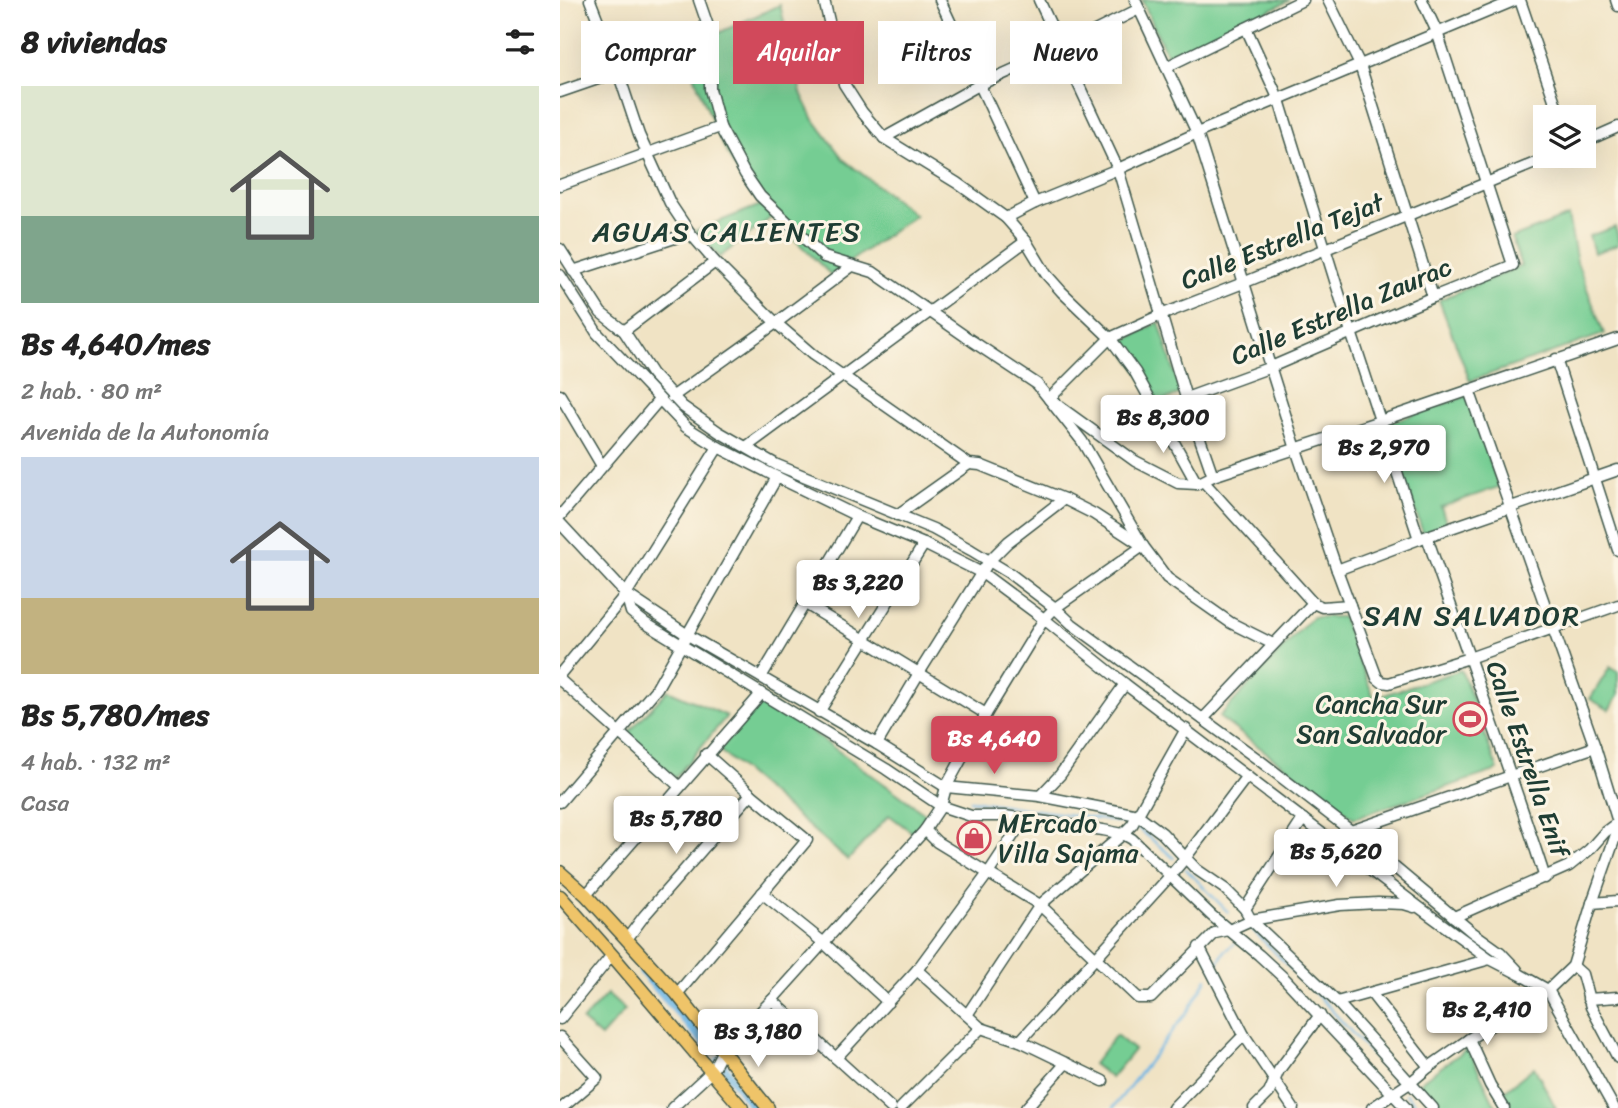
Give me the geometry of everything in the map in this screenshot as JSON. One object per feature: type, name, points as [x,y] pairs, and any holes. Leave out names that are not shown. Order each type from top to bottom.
[{"type":"main road","points":[[560,872],[586,895],[677,994],[768,1108]]},
{"type":"main road","points":[[560,897],[742,1108]]},
{"type":"street","points":[[590,0],[598,21]]},
{"type":"street","points":[[699,0],[710,32],[710,89],[720,127],[744,174],[760,196],[824,257],[873,272],[1037,384],[1082,441],[1143,546],[1167,578],[1231,623],[1273,644]]},
{"type":"street","points":[[824,0],[844,84],[862,112],[884,138],[957,183],[1006,218],[1026,241],[1046,274],[1110,338],[1205,481],[1313,603],[1322,607],[1350,605]]},
{"type":"street","points":[[940,0],[1035,203]]},
{"type":"street","points":[[1039,0],[1049,21]]},
{"type":"street","points":[[1166,68],[1303,0]]},
{"type":"street","points":[[1328,0],[1360,65],[1433,297]]},
{"type":"street","points":[[1422,0],[1437,32],[1487,181]]},
{"type":"street","points":[[1006,218],[1197,133],[1518,0],[1555,105]]},
{"type":"street","points":[[1616,0],[1618,6]]},
{"type":"street","points":[[1108,21],[1137,4],[1197,133],[1296,449],[1377,678],[1389,683],[1469,658],[1618,605]]},
{"type":"street","name":"Calle Estrella Enif","points":[[1246,28],[1279,100],[1380,421],[1512,776],[1545,878]]},
{"type":"street","points":[[884,138],[979,85],[1010,71]]},
{"type":"street","points":[[560,92],[583,84]]},
{"type":"street","points":[[622,84],[639,135],[670,203],[690,233],[715,262],[776,323],[813,355],[969,464],[980,465],[1064,499],[1094,514],[1143,546]]},
{"type":"street","points":[[1078,84],[1118,169],[1186,398],[1205,481]]},
{"type":"street","points":[[560,185],[720,127]]},
{"type":"street","points":[[1596,137],[1618,127]]},
{"type":"street","name":"Calle Estrella Tejat","points":[[1049,399],[1110,338],[1533,163]]},
{"type":"street","name":"Calle Estrella Zaurac","points":[[1186,398],[1271,367],[1513,265],[1487,181]]},
{"type":"street","points":[[573,271],[690,233]]},
{"type":"street","points":[[746,447],[1026,241]]},
{"type":"street","points":[[560,249],[601,313],[624,331],[652,374],[682,406],[719,432],[789,470],[933,530],[1009,573],[1072,624],[1351,831],[1500,952],[1521,975]]},
{"type":"street","points":[[624,331],[715,262]]},
{"type":"street","points":[[672,397],[852,266]]},
{"type":"street","points":[[560,275],[597,333],[686,427],[718,447],[777,477],[982,573],[1490,960],[1548,990],[1614,1108]]},
{"type":"street","points":[[1049,399],[1135,461],[1178,483],[1205,481],[1618,339]]},
{"type":"street","points":[[1556,359],[1618,550]]},
{"type":"street","points":[[1372,1108],[1411,1083],[1469,1039],[1548,990],[1573,966],[1617,831],[1609,787],[1469,390]]},
{"type":"street","points":[[560,395],[602,466]]},
{"type":"street","points":[[560,516],[659,400]]},
{"type":"street","points":[[560,674],[626,594],[718,447]]},
{"type":"street","points":[[897,515],[969,464]]},
{"type":"street","points":[[1337,570],[1618,470]]},
{"type":"street","points":[[560,802],[657,688],[777,477]]},
{"type":"street","points":[[877,744],[989,561],[1008,542],[1064,499]]},
{"type":"street","points":[[761,677],[857,516]]},
{"type":"street","points":[[560,523],[626,594],[684,639],[761,694],[886,769],[941,806],[971,816],[1005,816],[1103,830],[1123,834],[1132,839],[1212,916],[1276,971],[1406,1108]]},
{"type":"street","points":[[819,712],[924,544]]},
{"type":"street","points":[[672,1108],[712,1071],[723,1050],[772,1000],[925,830],[941,806],[946,787],[986,714],[1044,619],[1055,608],[1143,546]]},
{"type":"street","points":[[804,603],[986,714]]},
{"type":"street","points":[[1203,719],[1313,603]]},
{"type":"street","points":[[684,639],[761,677],[946,787],[1040,796],[1138,815],[1162,833],[1196,869],[1225,889],[1245,908],[1251,920],[1337,1002],[1433,1108]]},
{"type":"street","points":[[560,680],[679,786]]},
{"type":"street","points":[[1040,796],[1060,775],[1125,684]]},
{"type":"street","points":[[586,895],[761,694]]},
{"type":"street","points":[[967,1015],[1041,905],[1132,825],[1186,729]]},
{"type":"street","points":[[1351,831],[1595,747]]},
{"type":"street","points":[[677,994],[807,839],[706,754]]},
{"type":"street","points":[[1020,1041],[1170,876],[1247,776]]},
{"type":"street","points":[[628,939],[644,916],[751,794]]},
{"type":"street","points":[[836,1058],[917,970],[989,873],[1024,819]]},
{"type":"street","points":[[1245,908],[1303,819]]},
{"type":"street","points":[[1454,917],[1569,866],[1590,850],[1605,832],[1613,827],[1617,831]]},
{"type":"street","points":[[925,830],[937,842],[1041,905],[1138,998],[1151,998],[1215,933],[1251,920],[1340,905],[1378,903],[1420,908]]},
{"type":"street","points":[[762,893],[824,943],[888,1002]]},
{"type":"street","points":[[1592,903],[1618,901]]},
{"type":"street","points":[[1199,947],[1244,1035],[1293,1108]]},
{"type":"street","points":[[560,1019],[612,955]]},
{"type":"street","points":[[1337,1002],[1490,960]]},
{"type":"street","points":[[1573,966],[1582,974],[1591,1007],[1618,1058]]},
{"type":"street","points":[[917,970],[981,1028],[1020,1041],[1103,1081]]},
{"type":"street","points":[[1371,993],[1429,1067]]},
{"type":"street","points":[[1588,999],[1618,997]]},
{"type":"street","points":[[772,1000],[891,1108]]},
{"type":"street","points":[[1254,1108],[1269,1093],[1279,1070],[1320,1015]]},
{"type":"street","points":[[901,1108],[981,1028]]},
{"type":"street","points":[[1173,1108],[1244,1035]]},
{"type":"street","points":[[560,1038],[597,1078],[562,1108]]},
{"type":"street","points":[[1469,1039],[1504,1108]]},
{"type":"street","points":[[1026,1108],[1066,1063]]},
{"type":"green space","points":[[1142,0],[1290,0],[1169,60]]},
{"type":"green space","points":[[780,5],[784,21],[745,21]]},
{"type":"green space","points":[[733,26],[733,84],[799,84],[814,120],[844,160],[915,215],[831,275],[772,217],[720,257],[695,231],[761,205],[726,151],[698,84],[719,84],[719,33]]},
{"type":"green space","points":[[1568,216],[1577,262],[1604,334],[1470,381],[1439,300],[1521,266],[1512,238]]},
{"type":"green space","points":[[1615,227],[1618,245],[1594,253],[1589,236]]},
{"type":"green space","points":[[1159,322],[1181,393],[1158,403],[1120,343]]},
{"type":"green space","points":[[1467,396],[1499,487],[1441,507],[1447,525],[1423,533],[1385,424]]},
{"type":"green space","points":[[1312,617],[1342,617],[1374,698],[1461,670],[1498,770],[1354,818],[1219,717]]},
{"type":"green space","points":[[1610,667],[1618,672],[1618,696],[1609,710],[1590,699]]},
{"type":"green space","points":[[668,690],[727,716],[675,778],[627,734]]},
{"type":"green space","points":[[763,697],[926,814],[913,833],[889,815],[848,860],[719,750]]},
{"type":"green space","points":[[607,994],[625,1010],[601,1037],[582,1021]]},
{"type":"green space","points":[[1116,1035],[1134,1050],[1111,1078],[1093,1064]]},
{"type":"green space","points":[[1468,1048],[1497,1108],[1441,1108],[1419,1083]]},
{"type":"green space","points":[[1534,1067],[1556,1108],[1509,1108],[1501,1094]]},
{"type":"waterway","points":[[970,800],[1124,823]]},
{"type":"waterway","points":[[1138,828],[1174,858]]},
{"type":"waterway","points":[[1186,869],[1228,912]]},
{"type":"waterway","points":[[1251,928],[1326,1004],[1397,1083]]},
{"type":"waterway","points":[[1216,966],[1225,951],[1235,943]]},
{"type":"waterway","points":[[643,972],[712,1051]]},
{"type":"waterway","points":[[1113,1108],[1188,1011],[1207,979]]},
{"type":"waterway","points":[[719,1060],[754,1108]]},
{"type":"waterway","points":[[1406,1094],[1419,1108]]},
{"type":"place","name":"Cancha Sur San Salvador","points":[[1470,719]]},
{"type":"place","name":"MErcado Villa Sajama","points":[[974,838]]},
{"type":"district","name":"AGUAS CALIENTES","points":[[727,231]]},
{"type":"district","name":"SAN SALVADOR","points":[[1472,615]]}]
